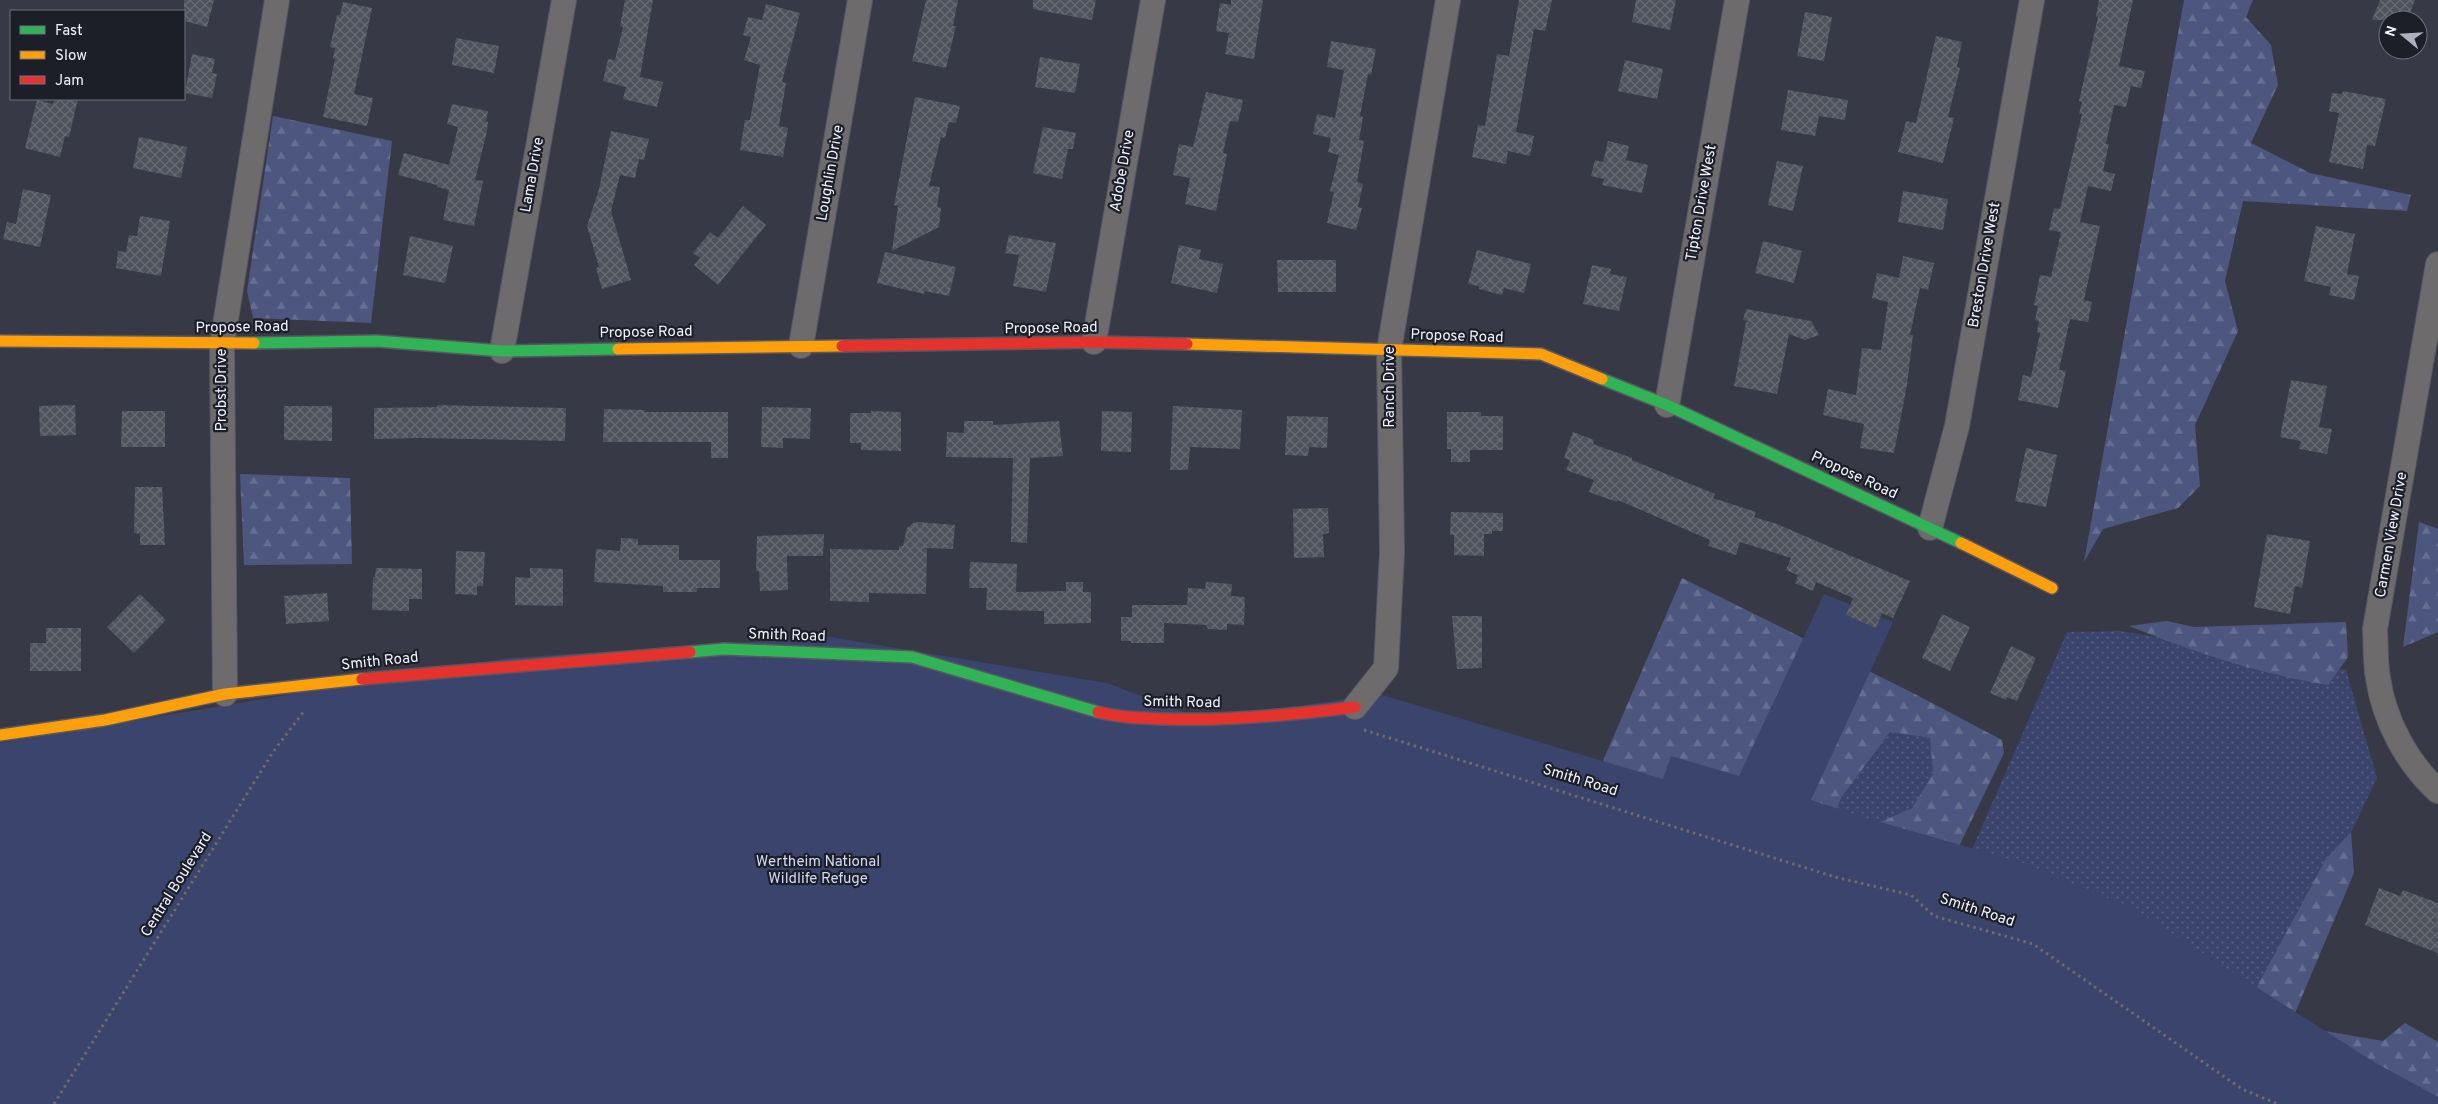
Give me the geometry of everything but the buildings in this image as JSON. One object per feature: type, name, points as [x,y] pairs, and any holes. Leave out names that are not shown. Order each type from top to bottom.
[{"type":"street","name":"Probst Drive","points":[[225,694],[222,344],[277,0]]},
{"type":"street","name":"Lama Drive","points":[[502,351],[564,0]]},
{"type":"street","name":"Loughlin Drive","points":[[801,346],[860,0]]},
{"type":"street","name":"Adobe Drive","points":[[1094,342],[1152,0]]},
{"type":"street","name":"Ranch Drive","points":[[1354,707],[1386,668],[1392,552],[1389,350],[1448,0]]},
{"type":"street","name":"Tipton Drive West","points":[[1667,405],[1737,0]]},
{"type":"street","name":"Breston Drive West","points":[[1930,528],[1957,426],[2032,0]]},
{"type":"street","name":"Carmen View Drive","points":[[2438,264],[2376,628],[2378,678],[2390,722],[2422,776],[2438,791]]},
{"type":"street","name":"Propose Road","points":[[0,341],[222,344],[376,341],[502,351],[1094,342],[1541,354],[1667,405],[1930,528],[2052,588]]},
{"type":"street","name":"Smith Road","points":[[0,735],[106,720],[225,694],[427,672],[724,649],[912,657],[1116,716],[1208,720],[1297,714],[1354,707]]},
{"type":"path","name":"Central Boulevard","points":[[54,1104],[273,752],[326,683]]},
{"type":"path","name":"Smith Road","points":[[1354,707],[1364,730],[1606,804],[1835,878],[1911,895],[1934,916],[2033,944],[2242,1089],[2278,1104]]},
{"type":"green space","points":[[2184,0],[2253,0],[2246,17],[2271,45],[2278,85],[2251,143],[2310,173],[2411,195],[2407,211],[2243,201],[2225,281],[2238,331],[2195,425],[2200,486],[2178,508],[2103,529],[2084,562]]},
{"type":"green space","points":[[273,116],[392,141],[371,323],[253,318],[247,291]]},
{"type":"green space","points":[[240,474],[350,478],[352,564],[244,565]]},
{"type":"green space","points":[[2419,522],[2438,529],[2438,632],[2403,647]]},
{"type":"green space","points":[[1682,578],[1911,692],[2002,740],[2004,753],[1937,892],[1599,770]],"holes":[[[1890,732],[1930,738],[1933,774],[1912,808],[1857,832],[1830,830],[1841,798]]]},
{"type":"green space","name":"Wertheim National Wildlife Refuge","points":[[1824,594],[1893,622],[1811,800],[1866,818],[2020,862],[2132,908],[2374,1062],[2438,1097],[2438,1104],[0,1104],[0,743],[509,658],[830,637],[1107,683],[1204,720],[1379,694],[1663,779],[1671,756],[1739,776]]},
{"type":"green space","points":[[2167,621],[2194,627],[2346,622],[2348,657],[2328,685],[2277,675],[2227,661],[2129,626]]},
{"type":"green space","points":[[2121,631],[2346,670],[2377,778],[2251,1043],[1960,877],[2067,632]]},
{"type":"green space","points":[[1890,732],[1930,738],[1933,774],[1912,808],[1857,832],[1830,830],[1841,798]]},
{"type":"green space","points":[[2351,832],[2354,873],[2290,1025],[2383,1041],[2405,1023],[2438,1042],[2438,1104],[2245,1009],[2326,859]]},
{"type":"traffic: fast","points":[[254,343],[377,341],[502,351],[618,349]]},
{"type":"traffic: fast","points":[[1602,379],[1667,405],[1961,543]]},
{"type":"traffic: fast","points":[[690,652],[724,649],[912,657],[1098,712]]},
{"type":"traffic: slow","points":[[0,341],[254,343]]},
{"type":"traffic: slow","points":[[1187,344],[1541,354],[1602,379]]},
{"type":"traffic: slow","points":[[618,349],[842,346]]},
{"type":"traffic: slow","points":[[1961,543],[2052,588]]},
{"type":"traffic: slow","points":[[0,735],[105,720],[225,694],[362,679]]},
{"type":"traffic: jam","points":[[842,346],[1094,342],[1187,344]]},
{"type":"traffic: jam","points":[[362,679],[690,652]]},
{"type":"traffic: jam","points":[[1098,712],[1141,718],[1214,719],[1284,715],[1355,707]]}]
